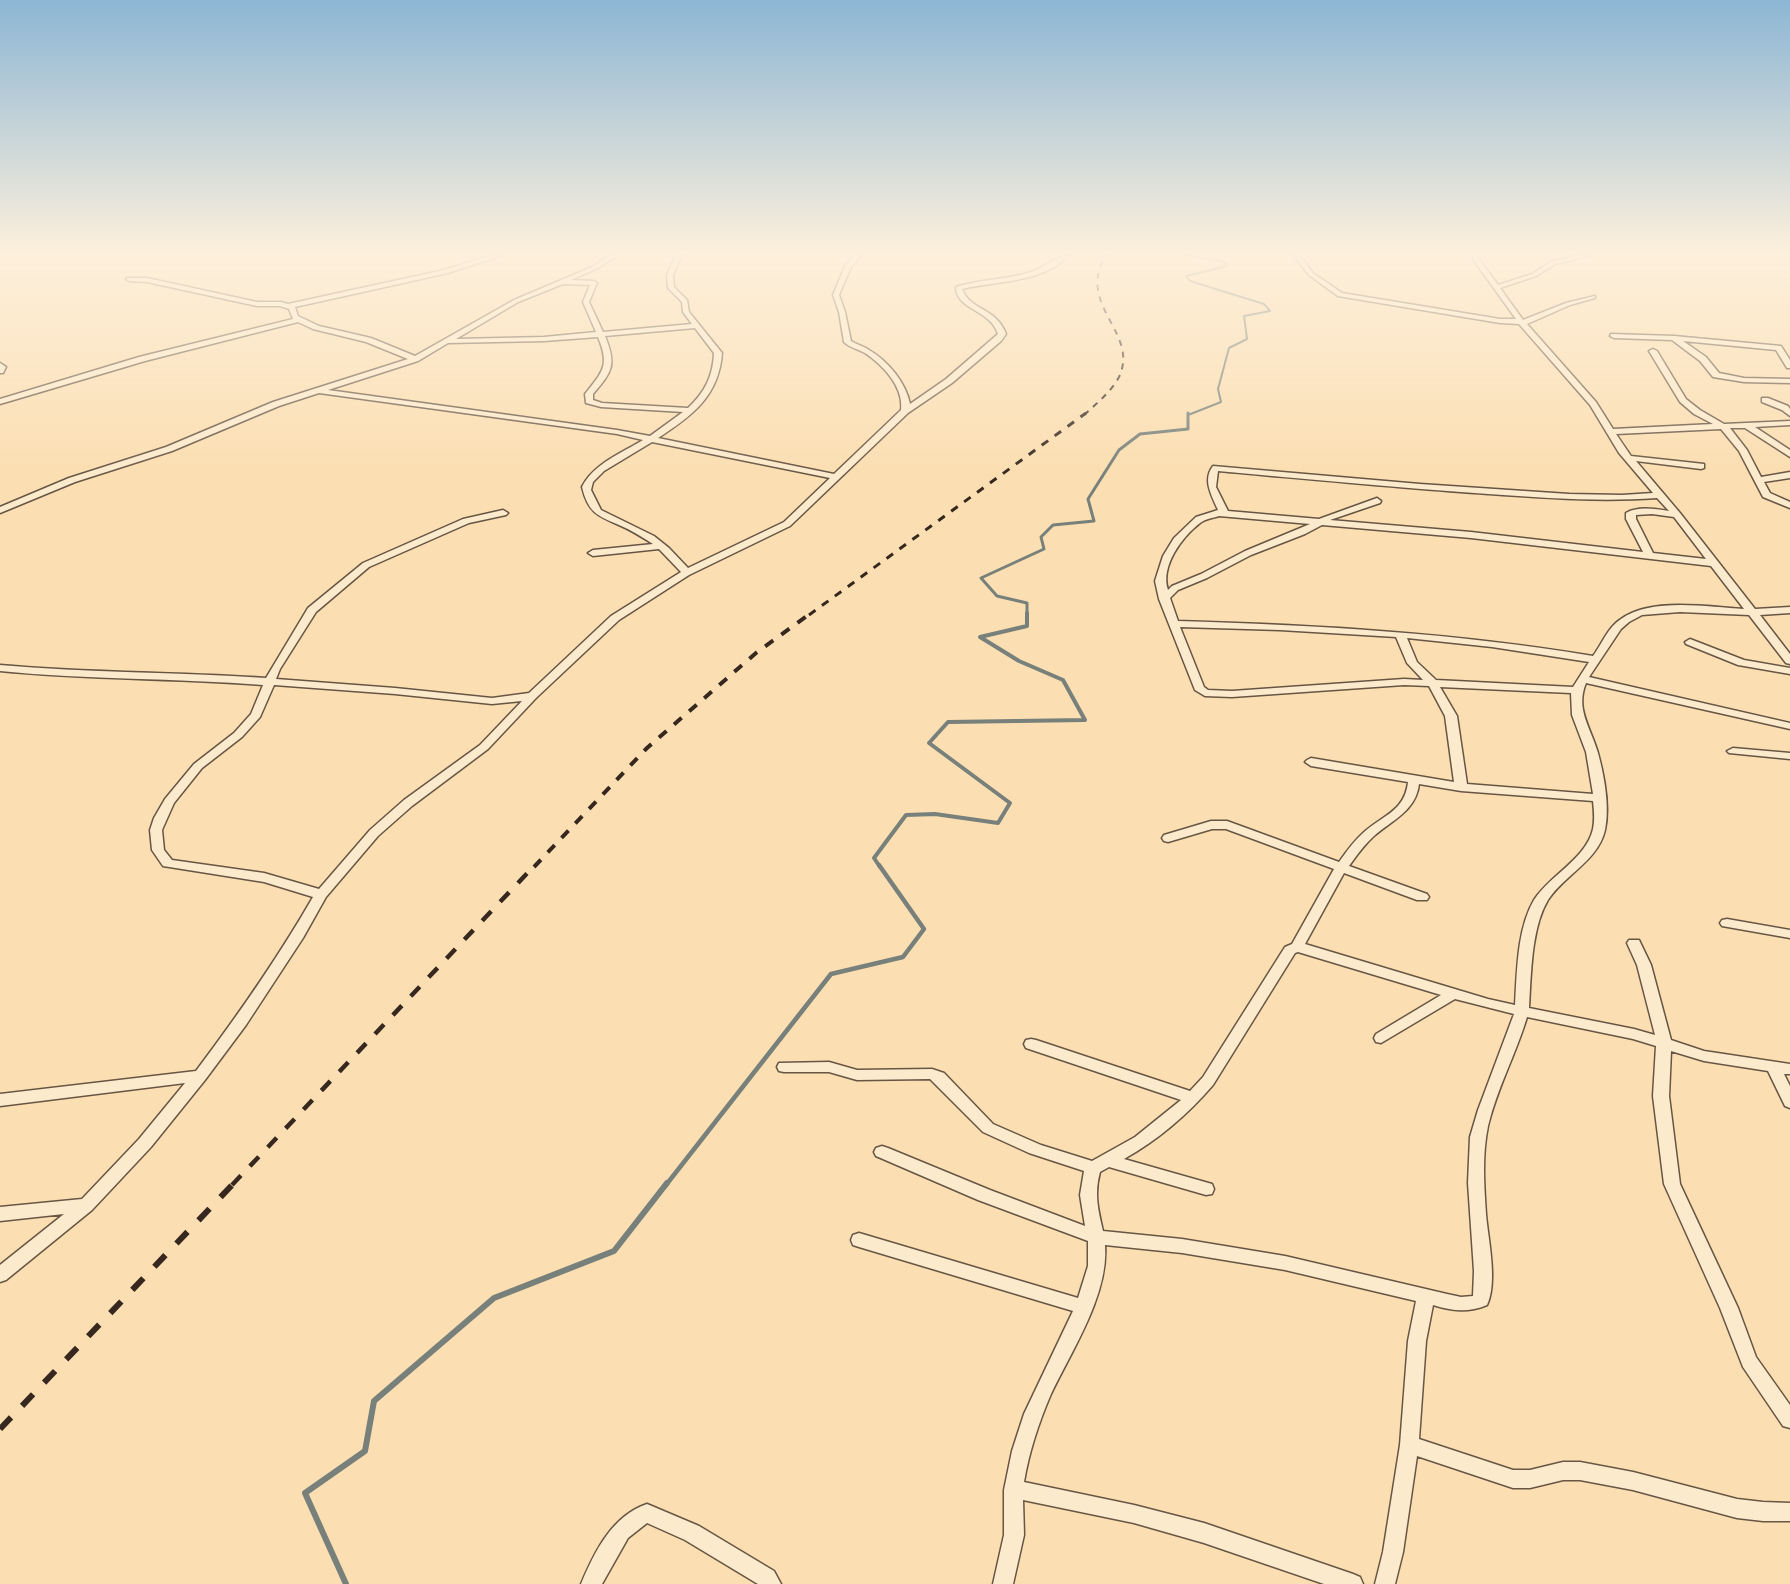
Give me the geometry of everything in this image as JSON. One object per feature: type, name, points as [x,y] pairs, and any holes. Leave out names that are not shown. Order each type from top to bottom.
[{"type":"street","points":[[0,402],[142,359],[262,329]]},
{"type":"street","points":[[322,329],[353,335],[415,359]]},
{"type":"street","points":[[4,505],[72,480],[169,449],[260,411],[319,390],[415,359],[466,329]]},
{"type":"street","points":[[596,329],[609,362],[606,374],[590,394],[589,401],[601,405],[688,410]]},
{"type":"street","points":[[445,341],[537,340],[661,329]]},
{"type":"street","points":[[686,573],[679,562],[661,546],[645,535],[598,512],[590,500],[586,487],[602,469],[666,429],[701,400],[712,386],[718,366],[718,354],[700,329]]},
{"type":"street","points":[[845,329],[848,342],[869,353],[901,386],[907,400],[905,411]]},
{"type":"street","points":[[0,1275],[86,1205],[145,1143],[241,1021],[298,935],[321,895],[374,833],[408,803],[473,757],[532,696],[615,618],[686,573],[787,524],[837,477],[855,456],[905,411],[949,381],[1001,337],[1000,329]]},
{"type":"street","points":[[1527,329],[1593,404],[1628,458],[1677,515],[1790,661]]},
{"type":"street","points":[[1614,336],[1674,338],[1778,348],[1790,366]]},
{"type":"street","points":[[1674,338],[1703,359],[1716,375],[1744,380],[1790,381]]},
{"type":"street","points":[[1653,351],[1683,400],[1697,412],[1725,428],[1743,450],[1769,498],[1790,505]]},
{"type":"street","points":[[0,364],[2,367],[0,371]]},
{"type":"street","points":[[319,390],[355,397],[465,409],[650,438],[837,477]]},
{"type":"street","points":[[1790,400],[1765,400],[1785,408],[1790,414]]},
{"type":"street","points":[[1611,432],[1790,423]]},
{"type":"street","points":[[1748,426],[1790,454]]},
{"type":"street","points":[[1628,458],[1701,466]]},
{"type":"street","points":[[1224,513],[1212,487],[1216,468],[1420,487],[1561,497],[1622,498],[1659,495]]},
{"type":"street","points":[[1758,480],[1790,475]]},
{"type":"street","points":[[1164,599],[1175,588],[1318,523],[1377,501]]},
{"type":"street","points":[[1649,555],[1631,519],[1631,513],[1652,511],[1677,515]]},
{"type":"street","points":[[321,895],[255,874],[168,863],[158,850],[156,830],[160,818],[169,802],[205,759],[231,741],[251,722],[262,703],[268,682],[312,610],[362,568],[466,521],[503,513]]},
{"type":"street","points":[[1714,563],[1471,535],[1212,513],[1199,519],[1177,540],[1161,573],[1160,581],[1164,599],[1199,688],[1205,693],[1232,694],[1356,684],[1432,682],[1580,685],[1790,726]]},
{"type":"street","points":[[593,553],[661,546]]},
{"type":"street","points":[[882,1152],[984,1195],[1097,1237],[1182,1246],[1285,1263],[1455,1304],[1474,1304],[1481,1300],[1483,1274],[1477,1204],[1480,1126],[1522,1011],[1526,964],[1539,904],[1596,839],[1599,822],[1592,754],[1576,710],[1580,685],[1622,623],[1638,614],[1678,610],[1752,614],[1790,610]]},
{"type":"street","points":[[1174,624],[1400,635],[1520,646],[1596,660]]},
{"type":"street","points":[[1400,635],[1412,663],[1432,682],[1445,703],[1454,726],[1456,761],[1461,788]]},
{"type":"street","points":[[1690,642],[1742,663],[1790,671]]},
{"type":"street","points":[[0,668],[151,674],[394,691],[492,701],[532,696]]},
{"type":"street","points":[[0,677],[16,670]]},
{"type":"street","points":[[492,701],[504,715],[506,724]]},
{"type":"street","points":[[1733,751],[1790,756]]},
{"type":"street","points":[[1311,762],[1414,778],[1461,788],[1598,798]]},
{"type":"street","points":[[1297,947],[1318,904],[1343,866],[1373,830],[1407,804],[1411,798],[1414,778]]},
{"type":"street","points":[[1168,838],[1210,825],[1227,825],[1422,897]]},
{"type":"street","points":[[1727,922],[1790,934]]},
{"type":"street","points":[[1634,943],[1644,965],[1664,1043],[1661,1096],[1672,1184],[1722,1291],[1749,1361],[1790,1419]]},
{"type":"street","points":[[784,1068],[829,1067],[857,1075],[932,1074],[939,1077],[988,1128],[1035,1149],[1093,1168],[1108,1161],[1161,1125],[1194,1098],[1208,1081],[1283,958],[1290,950],[1297,947],[1453,994],[1634,1034],[1704,1056],[1782,1069],[1790,1102]]},
{"type":"street","points":[[1381,1038],[1453,994]]},
{"type":"street","points":[[1031,1044],[1194,1098]]},
{"type":"street","points":[[0,1100],[200,1076]]},
{"type":"street","points":[[1108,1161],[1206,1189]]},
{"type":"street","points":[[1003,1584],[1014,1532],[1014,1489],[1018,1462],[1035,1410],[1084,1307],[1096,1266],[1097,1237],[1087,1206],[1088,1181],[1093,1168]]},
{"type":"street","points":[[0,1214],[86,1205]]},
{"type":"street","points":[[859,1240],[1084,1307]]},
{"type":"street","points":[[1385,1584],[1393,1552],[1409,1445],[1417,1341],[1426,1296]]},
{"type":"street","points":[[1409,1445],[1513,1479],[1526,1480],[1562,1470],[1580,1471],[1647,1484],[1734,1509],[1790,1512]]},
{"type":"street","points":[[1014,1489],[1134,1514],[1204,1533],[1353,1584]]},
{"type":"street","points":[[591,1584],[610,1548],[621,1533],[640,1514],[647,1513],[692,1533],[766,1578],[771,1584]]},
{"type":"waterway","points":[[1188,415],[1221,402],[1218,389],[1229,348],[1247,339],[1246,329]]},
{"type":"waterway","points":[[880,867],[874,858],[906,815],[935,814],[998,823],[1010,803],[929,743],[948,722],[1085,720],[1063,680],[1019,661],[980,637],[1027,626],[1027,603],[997,596],[981,578],[1044,549],[1041,537],[1053,525],[1094,521],[1088,499],[1119,450],[1140,434],[1188,429],[1188,415]]},
{"type":"waterway","points":[[666,1185],[831,974],[903,957],[924,929],[879,865]]},
{"type":"waterway","points":[[346,1584],[305,1493],[365,1451],[374,1401],[494,1298],[614,1251],[667,1183]]},
{"type":"railway","points":[[1084,415],[1119,377],[1123,361],[1121,346],[1114,329]]},
{"type":"railway","points":[[809,615],[1086,413]]},
{"type":"railway","points":[[534,867],[647,748],[756,653],[811,613]]},
{"type":"railway","points":[[232,1185],[535,865]]},
{"type":"railway","points":[[0,1429],[234,1183]]}]
